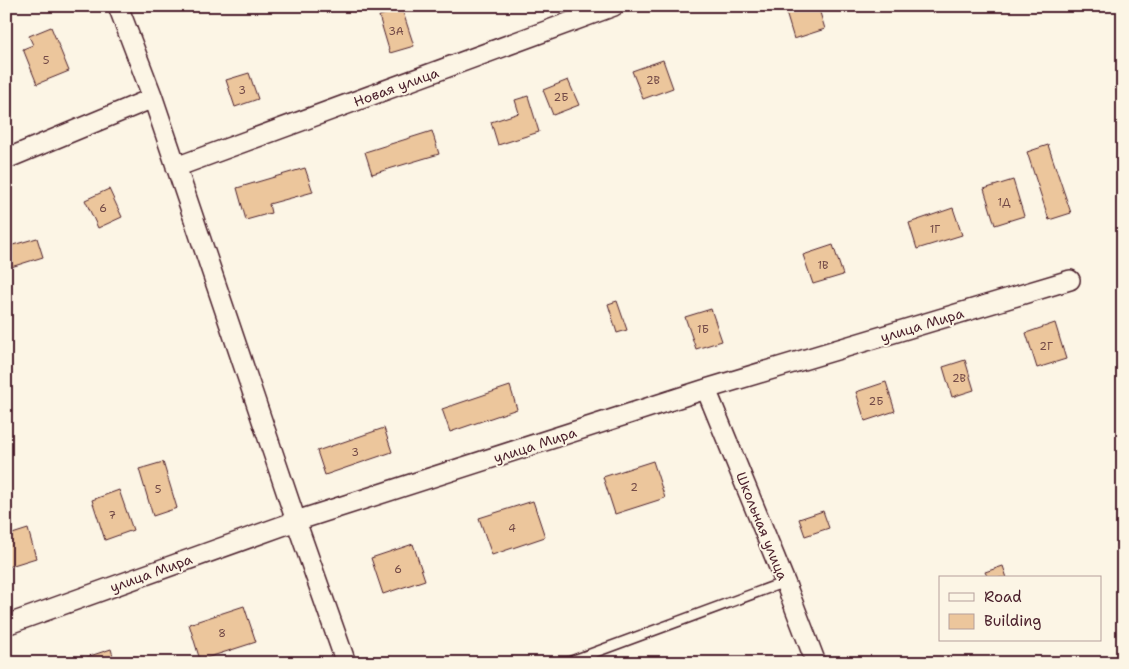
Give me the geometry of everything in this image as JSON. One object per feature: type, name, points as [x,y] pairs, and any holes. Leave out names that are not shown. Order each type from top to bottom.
[{"type":"street","points":[[118,6],[153,98],[346,663]]},
{"type":"street","name":"Новая улица","points":[[176,167],[614,6]]},
{"type":"street","points":[[6,158],[153,98]]},
{"type":"street","name":"улица Мира","points":[[6,625],[296,521],[706,390],[1070,280]]},
{"type":"street","name":"Школьная улица","points":[[706,390],[785,582],[816,663]]},
{"type":"lane","points":[[566,663],[785,582]]},
{"type":"building","points":[[784,6],[818,6],[825,29],[794,39]]},
{"type":"building","points":[[402,9],[414,46],[390,53],[379,16]]},
{"type":"building","points":[[51,27],[69,71],[37,84],[23,49],[33,45],[29,36]]},
{"type":"building","points":[[663,60],[673,88],[643,99],[632,71]]},
{"type":"building","points":[[249,73],[258,99],[235,107],[226,80]]},
{"type":"building","points":[[568,80],[579,105],[553,115],[543,90]]},
{"type":"building","points":[[528,96],[539,132],[498,145],[491,122],[519,113],[515,100]]},
{"type":"building","points":[[432,131],[439,154],[372,174],[365,152]]},
{"type":"building","points":[[1048,145],[1071,213],[1049,220],[1027,152]]},
{"type":"building","points":[[305,168],[313,192],[269,204],[271,213],[246,220],[237,188]]},
{"type":"building","points":[[1013,180],[1024,216],[995,225],[984,189]]},
{"type":"building","points":[[109,189],[122,217],[98,228],[85,200]]},
{"type":"building","points":[[953,208],[962,235],[917,249],[909,223]]},
{"type":"building","points":[[37,238],[43,257],[11,267],[6,247]]},
{"type":"building","points":[[833,245],[843,275],[813,284],[803,255]]},
{"type":"building","points":[[617,301],[627,330],[617,333],[608,304]]},
{"type":"building","points":[[711,309],[722,341],[696,349],[685,317]]},
{"type":"building","points":[[1055,323],[1066,359],[1037,368],[1026,333]]},
{"type":"building","points":[[965,360],[974,390],[952,397],[943,367]]},
{"type":"building","points":[[886,382],[895,411],[865,421],[856,392]]},
{"type":"building","points":[[510,386],[517,409],[450,432],[442,409]]},
{"type":"building","points":[[384,428],[392,452],[325,475],[317,451]]},
{"type":"building","points":[[653,461],[665,498],[615,514],[603,477]]},
{"type":"building","points":[[163,462],[177,508],[153,516],[139,469]]},
{"type":"building","points":[[119,490],[133,530],[105,540],[92,500]]},
{"type":"building","points":[[533,501],[545,537],[492,555],[479,518]]},
{"type":"building","points":[[823,511],[829,528],[805,536],[799,519]]},
{"type":"building","points":[[28,529],[36,558],[7,567],[6,536]]},
{"type":"building","points":[[413,544],[425,580],[383,594],[371,558]]},
{"type":"building","points":[[1003,566],[1006,576],[987,576],[985,572]]},
{"type":"building","points":[[244,606],[256,642],[200,660],[189,624]]},
{"type":"building","points":[[111,649],[115,663],[69,663]]}]
